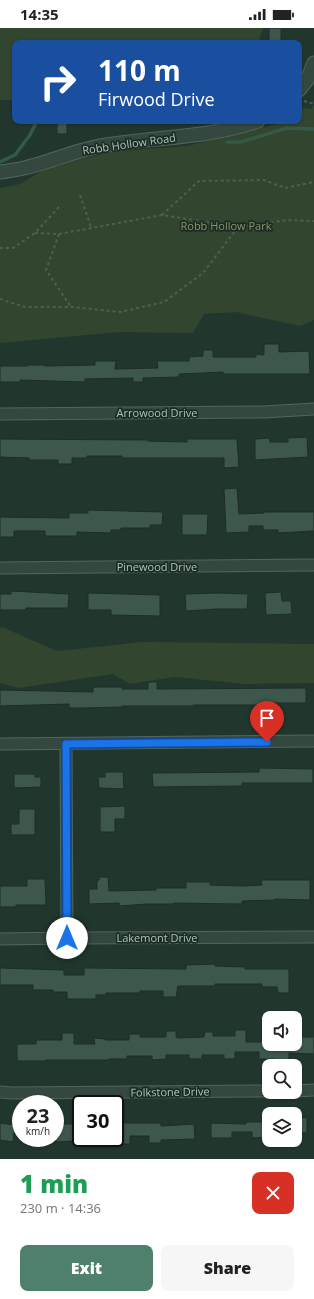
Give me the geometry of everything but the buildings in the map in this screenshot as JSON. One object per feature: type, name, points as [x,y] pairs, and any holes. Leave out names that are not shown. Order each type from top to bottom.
[{"type":"street","points":[[302,86],[314,63]]},
{"type":"street","name":"Robb Hollow Road","points":[[0,172],[23,169],[76,151],[105,145],[168,139],[231,130],[249,124]]},
{"type":"street","name":"Arrowood Drive","points":[[0,414],[264,412],[314,409]]},
{"type":"street","name":"Pinewood Drive","points":[[0,568],[314,565]]},
{"type":"street","points":[[0,744],[314,741]]},
{"type":"street","points":[[66,744],[67,938]]},
{"type":"street","name":"Lakemont Drive","points":[[0,939],[314,937]]},
{"type":"street","points":[[302,1091],[314,1090]]},
{"type":"street","name":"Folkstone Drive","points":[[0,1092],[12,1094],[262,1091]]},
{"type":"path","points":[[302,100],[314,104]]},
{"type":"path","points":[[162,215],[199,181],[264,180],[285,188],[314,182]]},
{"type":"path","points":[[80,195],[91,227]]},
{"type":"path","points":[[0,248],[13,248],[35,233],[59,207]]},
{"type":"path","points":[[35,233],[59,234],[162,215],[238,227],[288,220],[314,221]]},
{"type":"path","points":[[0,299],[25,307],[72,307],[120,312],[164,302],[203,273],[238,227]]},
{"type":"path","points":[[59,234],[46,270],[72,307]]},
{"type":"green space","points":[[0,28],[263,28],[259,40],[12,40],[12,100],[0,100]]},
{"type":"green space","name":"Robb Hollow Park","points":[[314,105],[314,320],[300,326],[236,312],[204,314],[193,333],[119,332],[0,343],[0,188],[20,184],[45,169],[108,152],[187,146],[277,124],[302,124],[302,109],[311,109]]},
{"type":"green space","points":[[2,627],[57,651],[143,642],[314,644],[314,683],[245,684],[174,677],[130,684],[113,674],[18,688],[0,683],[0,628]]},
{"type":"waterway","points":[[0,162],[15,155],[30,135],[36,124]]},
{"type":"waterway","points":[[227,142],[241,142],[287,128],[314,129]]},
{"type":"route","points":[[67,938],[66,744],[267,742]]}]
